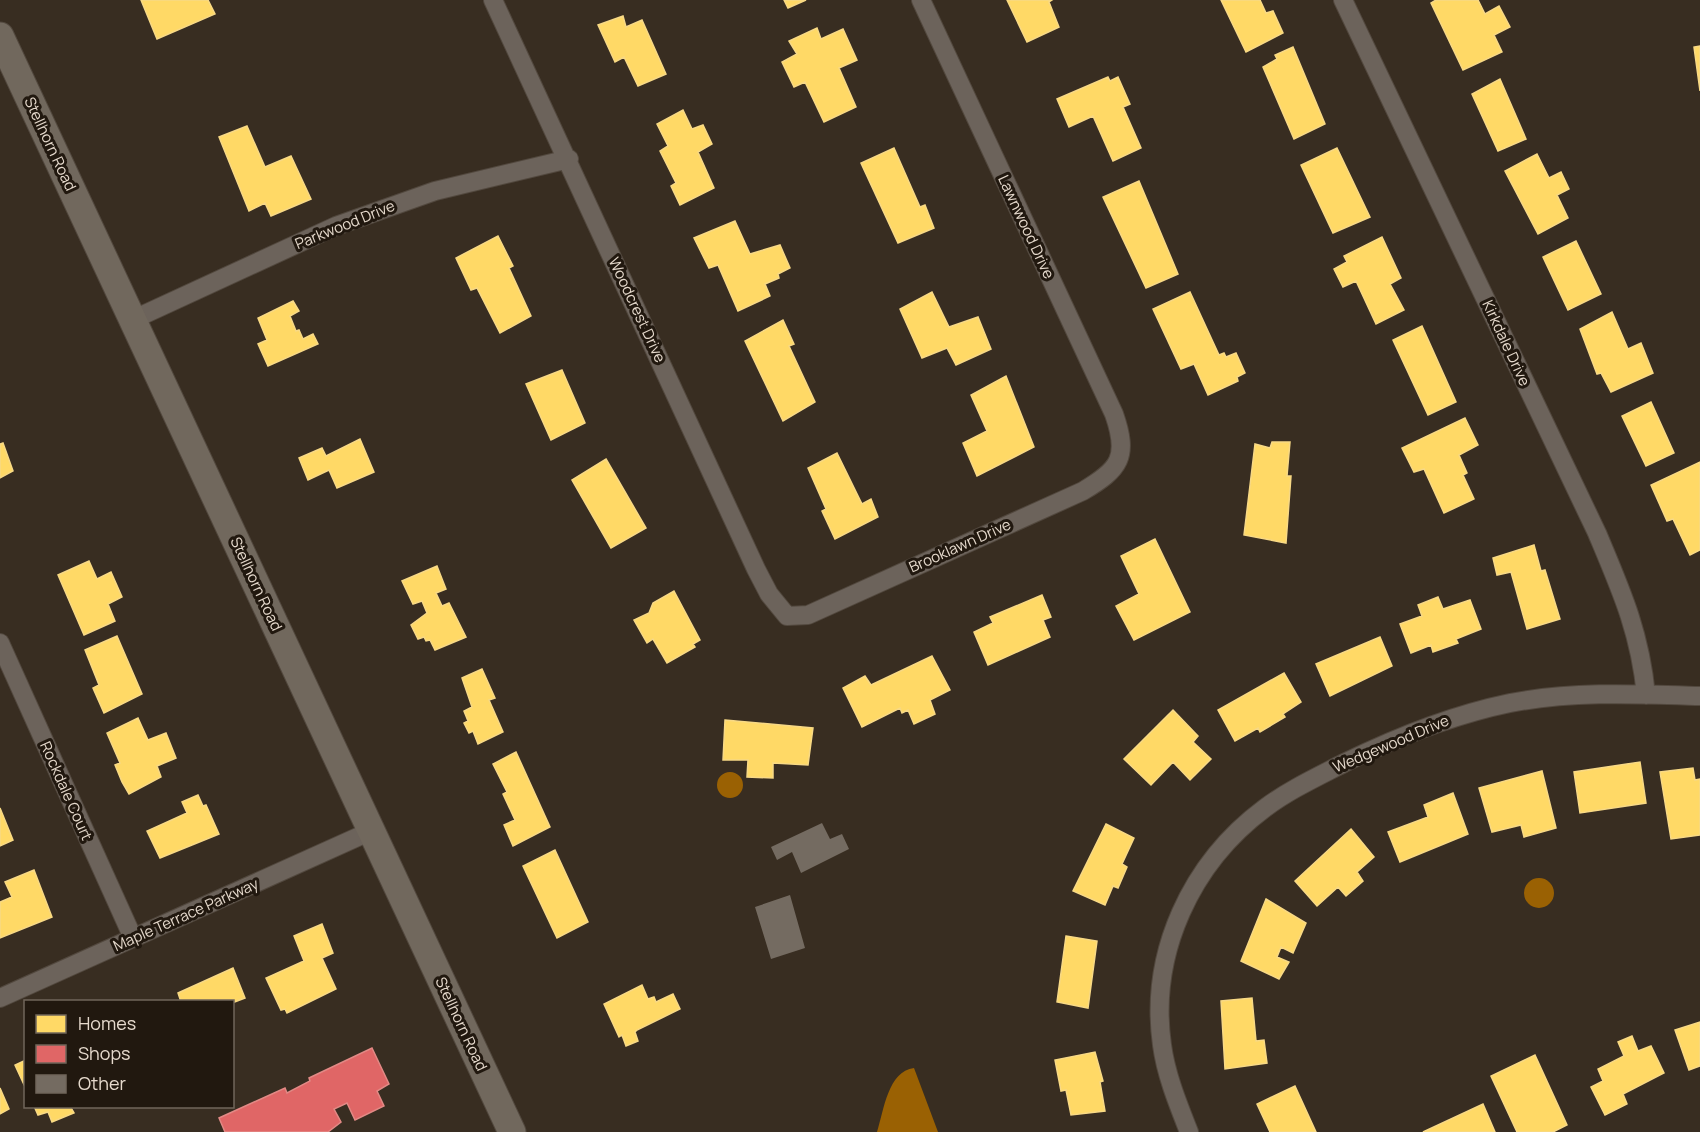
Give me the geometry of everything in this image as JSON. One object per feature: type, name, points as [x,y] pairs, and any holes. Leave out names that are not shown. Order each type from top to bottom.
[{"type":"main road","name":"Stellhorn Road","points":[[0,36],[512,1132]]},
{"type":"street","name":"Woodcrest Drive","points":[[493,0],[569,159],[756,569],[769,594],[787,616]]},
{"type":"street","name":"Lawnwood Drive","points":[[921,0],[1114,414],[1121,433],[1120,456]]},
{"type":"street","name":"Kirkdale Drive","points":[[1343,0],[1597,533],[1631,614],[1642,656],[1646,695]]},
{"type":"street","name":"Parkwood Drive","points":[[132,320],[347,222],[435,191],[569,159]]},
{"type":"street","name":"Brooklawn Drive","points":[[787,616],[808,615],[1083,491],[1108,476],[1120,456]]},
{"type":"street","name":"Rockdale Court","points":[[0,643],[133,938]]},
{"type":"street","name":"Wedgewood Drive","points":[[1189,1132],[1176,1100],[1162,1046],[1159,998],[1167,949],[1188,896],[1216,852],[1264,808],[1298,786],[1366,752],[1448,719],[1511,703],[1568,695],[1700,696]]},
{"type":"street","name":"Maple Terrace Parkway","points":[[0,998],[371,831]]},
{"type":"shaded area","points":[[730,772],[739,776],[743,785],[739,794],[730,798],[721,794],[717,785],[721,776]]},
{"type":"shaded area","points":[[1539,878],[1545,879],[1553,887],[1553,899],[1545,907],[1539,908],[1533,907],[1525,899],[1524,893],[1525,887],[1533,879]]},
{"type":"shaded area","points":[[914,1068],[938,1132],[877,1132],[888,1093],[893,1084],[898,1076]]},
{"type":"building: Homes","points":[[141,0],[208,0],[215,14],[157,39]]},
{"type":"building: Homes","points":[[784,0],[806,0],[788,8]]},
{"type":"building: Homes","points":[[1007,0],[1052,0],[1049,2],[1059,27],[1027,42]]},
{"type":"building: Homes","points":[[1221,0],[1260,0],[1266,13],[1273,11],[1283,33],[1246,52]]},
{"type":"building: Homes","points":[[1436,0],[1478,0],[1485,14],[1499,6],[1510,27],[1494,35],[1502,52],[1463,70],[1431,3]]},
{"type":"building: Homes","points":[[623,16],[626,27],[642,20],[666,74],[638,86],[624,57],[615,62],[598,25]]},
{"type":"building: Homes","points":[[817,28],[821,39],[843,29],[857,60],[839,68],[856,107],[824,122],[805,82],[794,87],[782,62],[797,54],[789,41]]},
{"type":"building: Homes","points":[[1700,46],[1700,91],[1694,47]]},
{"type":"building: Homes","points":[[1293,47],[1325,124],[1294,139],[1263,67],[1277,59],[1275,55]]},
{"type":"building: Homes","points":[[1108,77],[1110,81],[1118,77],[1130,104],[1123,107],[1141,148],[1113,161],[1093,116],[1069,127],[1057,99]]},
{"type":"building: Homes","points":[[1500,79],[1526,139],[1498,151],[1472,94]]},
{"type":"building: Homes","points":[[683,110],[692,129],[703,125],[712,144],[698,152],[714,188],[680,205],[671,186],[676,183],[660,151],[668,146],[657,124]]},
{"type":"building: Homes","points":[[247,126],[265,167],[291,156],[311,199],[271,216],[265,203],[249,211],[219,137]]},
{"type":"building: Homes","points":[[894,148],[920,207],[925,205],[934,228],[898,243],[861,163]]},
{"type":"building: Homes","points":[[1337,148],[1370,217],[1333,233],[1301,165]]},
{"type":"building: Homes","points":[[1537,154],[1549,178],[1561,172],[1569,189],[1557,195],[1568,218],[1538,234],[1505,171]]},
{"type":"building: Homes","points":[[1139,181],[1178,274],[1146,288],[1103,197]]},
{"type":"building: Homes","points":[[735,221],[750,254],[780,245],[790,268],[778,274],[779,278],[765,284],[770,296],[738,311],[718,265],[709,268],[694,238]]},
{"type":"building: Homes","points":[[498,236],[513,266],[509,268],[531,316],[500,333],[477,288],[471,290],[456,258]]},
{"type":"building: Homes","points":[[1382,237],[1401,278],[1390,284],[1404,310],[1376,324],[1356,281],[1343,287],[1334,269],[1347,262],[1344,256]]},
{"type":"building: Homes","points":[[1576,241],[1601,294],[1568,310],[1543,257]]},
{"type":"building: Homes","points":[[932,292],[949,327],[978,317],[991,349],[956,365],[947,348],[922,358],[900,309]]},
{"type":"building: Homes","points":[[1190,292],[1219,355],[1224,353],[1226,357],[1236,353],[1245,373],[1237,377],[1238,381],[1208,395],[1194,364],[1181,369],[1153,309]]},
{"type":"building: Homes","points":[[293,301],[299,311],[290,316],[296,331],[299,330],[303,339],[313,334],[318,344],[268,366],[258,344],[267,340],[258,318]]},
{"type":"building: Homes","points":[[1612,312],[1628,349],[1641,343],[1653,373],[1611,392],[1601,373],[1597,374],[1580,329]]},
{"type":"building: Homes","points":[[783,320],[794,344],[789,346],[815,402],[783,421],[745,341]]},
{"type":"building: Homes","points":[[1422,326],[1456,402],[1428,415],[1393,340]]},
{"type":"building: Homes","points":[[562,370],[585,423],[551,440],[526,384]]},
{"type":"building: Homes","points":[[1006,376],[1034,447],[977,476],[963,443],[987,431],[971,395]]},
{"type":"building: Homes","points":[[1651,402],[1674,453],[1646,466],[1622,416]]},
{"type":"building: Homes","points":[[1465,418],[1478,445],[1459,455],[1467,473],[1463,475],[1474,499],[1444,513],[1424,469],[1414,472],[1402,448]]},
{"type":"building: Homes","points":[[360,439],[374,472],[337,488],[329,470],[308,480],[299,458],[322,448],[326,456]]},
{"type":"building: Homes","points":[[1272,442],[1290,442],[1287,476],[1291,476],[1286,543],[1244,535],[1255,444],[1270,448]]},
{"type":"building: Homes","points":[[3,443],[13,471],[0,478],[0,444]]},
{"type":"building: Homes","points":[[837,453],[862,504],[871,499],[878,517],[835,539],[822,511],[826,509],[808,468]]},
{"type":"building: Homes","points":[[606,459],[646,528],[611,548],[572,480]]},
{"type":"building: Homes","points":[[1700,462],[1700,550],[1690,555],[1673,519],[1667,521],[1651,485]]},
{"type":"building: Homes","points":[[1155,539],[1190,612],[1134,640],[1116,606],[1139,594],[1121,556]]},
{"type":"building: Homes","points":[[1534,545],[1541,571],[1545,570],[1560,619],[1527,629],[1511,572],[1497,575],[1493,558]]},
{"type":"building: Homes","points":[[89,561],[97,579],[111,572],[122,597],[108,604],[115,621],[84,635],[58,575]]},
{"type":"building: Homes","points":[[437,566],[446,589],[436,593],[442,606],[449,603],[466,637],[435,650],[430,640],[426,641],[424,637],[418,639],[411,625],[427,613],[422,601],[413,604],[402,581]]},
{"type":"building: Homes","points":[[674,591],[700,640],[693,644],[695,647],[667,663],[653,639],[647,643],[634,620],[649,613],[653,603]]},
{"type":"building: Homes","points":[[1042,595],[1051,617],[1043,620],[1050,637],[988,665],[974,632],[993,623],[990,617]]},
{"type":"building: Homes","points":[[1438,597],[1443,609],[1470,600],[1481,629],[1456,639],[1458,643],[1433,652],[1431,645],[1411,653],[1400,624],[1422,616],[1418,605]]},
{"type":"building: Homes","points":[[117,636],[142,694],[104,713],[93,688],[99,685],[85,650]]},
{"type":"building: Homes","points":[[1380,637],[1392,666],[1330,696],[1316,664]]},
{"type":"building: Homes","points":[[932,656],[950,690],[930,700],[935,714],[914,724],[908,710],[902,713],[900,708],[862,727],[843,688],[865,676],[871,685]]},
{"type":"building: Homes","points":[[482,669],[495,698],[489,700],[503,732],[478,744],[473,731],[469,733],[464,723],[468,721],[464,711],[472,707],[462,678]]},
{"type":"building: Homes","points":[[1284,673],[1301,702],[1283,714],[1285,717],[1260,732],[1258,728],[1235,741],[1218,710]]},
{"type":"building: Homes","points":[[1173,710],[1198,736],[1193,742],[1211,759],[1190,780],[1173,762],[1151,785],[1124,759]]},
{"type":"building: Homes","points":[[138,718],[148,740],[166,733],[176,758],[157,766],[161,777],[129,794],[115,765],[120,763],[107,733]]},
{"type":"building: Homes","points":[[725,720],[813,728],[808,765],[773,763],[773,778],[747,777],[748,760],[723,760]]},
{"type":"building: Homes","points":[[516,752],[550,827],[513,846],[504,825],[515,820],[503,794],[507,792],[493,764]]},
{"type":"building: Homes","points":[[1640,762],[1646,803],[1580,813],[1574,772]]},
{"type":"building: Homes","points":[[1693,768],[1695,780],[1700,779],[1700,835],[1671,839],[1660,772]]},
{"type":"building: Homes","points":[[1542,771],[1556,828],[1524,837],[1521,825],[1492,832],[1479,788]]},
{"type":"building: Homes","points":[[1453,793],[1468,834],[1400,862],[1388,832],[1428,817],[1424,805]]},
{"type":"building: Homes","points":[[198,795],[203,806],[206,805],[219,834],[160,858],[147,831],[187,813],[182,802]]},
{"type":"building: Homes","points":[[0,808],[13,840],[0,846]]},
{"type":"building: Homes","points":[[1106,824],[1134,838],[1122,864],[1127,867],[1118,888],[1113,886],[1105,905],[1073,891]]},
{"type":"building: Homes","points":[[1351,829],[1374,857],[1357,872],[1363,881],[1346,896],[1338,887],[1317,906],[1295,881]]},
{"type":"building: Homes","points":[[555,850],[588,922],[557,938],[523,866]]},
{"type":"building: Homes","points":[[34,870],[52,917],[0,938],[0,902],[12,897],[5,882]]},
{"type":"building: Homes","points":[[1266,899],[1306,923],[1293,953],[1281,947],[1277,957],[1289,962],[1279,979],[1241,961]]},
{"type":"building: Homes","points":[[322,924],[333,953],[322,958],[336,989],[287,1013],[285,1009],[281,1010],[266,978],[304,961],[294,936]]},
{"type":"building: Homes","points":[[1066,936],[1097,941],[1088,1008],[1057,1002]]},
{"type":"building: Homes","points":[[233,968],[245,998],[234,1002],[234,1000],[180,1000],[178,993]]},
{"type":"building: Homes","points":[[642,985],[648,999],[654,997],[656,1002],[673,994],[680,1009],[637,1030],[635,1032],[638,1041],[626,1046],[622,1035],[619,1037],[604,1004]]},
{"type":"building: Homes","points":[[1252,998],[1256,1041],[1264,1040],[1267,1063],[1225,1069],[1221,1001]]},
{"type":"building: Homes","points":[[1700,1022],[1700,1066],[1689,1070],[1675,1030]]},
{"type":"building: Homes","points":[[1632,1036],[1638,1051],[1651,1046],[1664,1073],[1623,1094],[1627,1104],[1605,1115],[1591,1087],[1603,1081],[1598,1069],[1624,1056],[1618,1042]]},
{"type":"building: Homes","points":[[1095,1052],[1103,1081],[1100,1082],[1105,1111],[1071,1115],[1066,1090],[1061,1091],[1055,1060]]},
{"type":"building: Homes","points":[[1535,1055],[1567,1125],[1553,1132],[1517,1132],[1491,1076]]},
{"type":"building: Homes","points":[[24,1061],[24,1085],[15,1065]]},
{"type":"building: Homes","points":[[1295,1086],[1316,1132],[1270,1132],[1257,1104]]},
{"type":"building: Homes","points":[[0,1088],[9,1109],[0,1114]]},
{"type":"building: Homes","points":[[1483,1104],[1495,1132],[1423,1132]]},
{"type":"building: Homes","points":[[35,1108],[71,1108],[74,1113],[52,1122],[48,1112],[38,1115]]},
{"type":"building: Shops","points":[[372,1048],[389,1084],[377,1091],[384,1106],[355,1120],[347,1103],[334,1109],[341,1122],[328,1132],[225,1132],[219,1118],[285,1088],[287,1093],[310,1081],[309,1078]]},
{"type":"building: Other","points":[[822,823],[830,839],[842,834],[849,849],[801,873],[792,852],[777,860],[771,847]]},
{"type":"building: Other","points":[[790,895],[805,948],[771,959],[755,907]]}]
